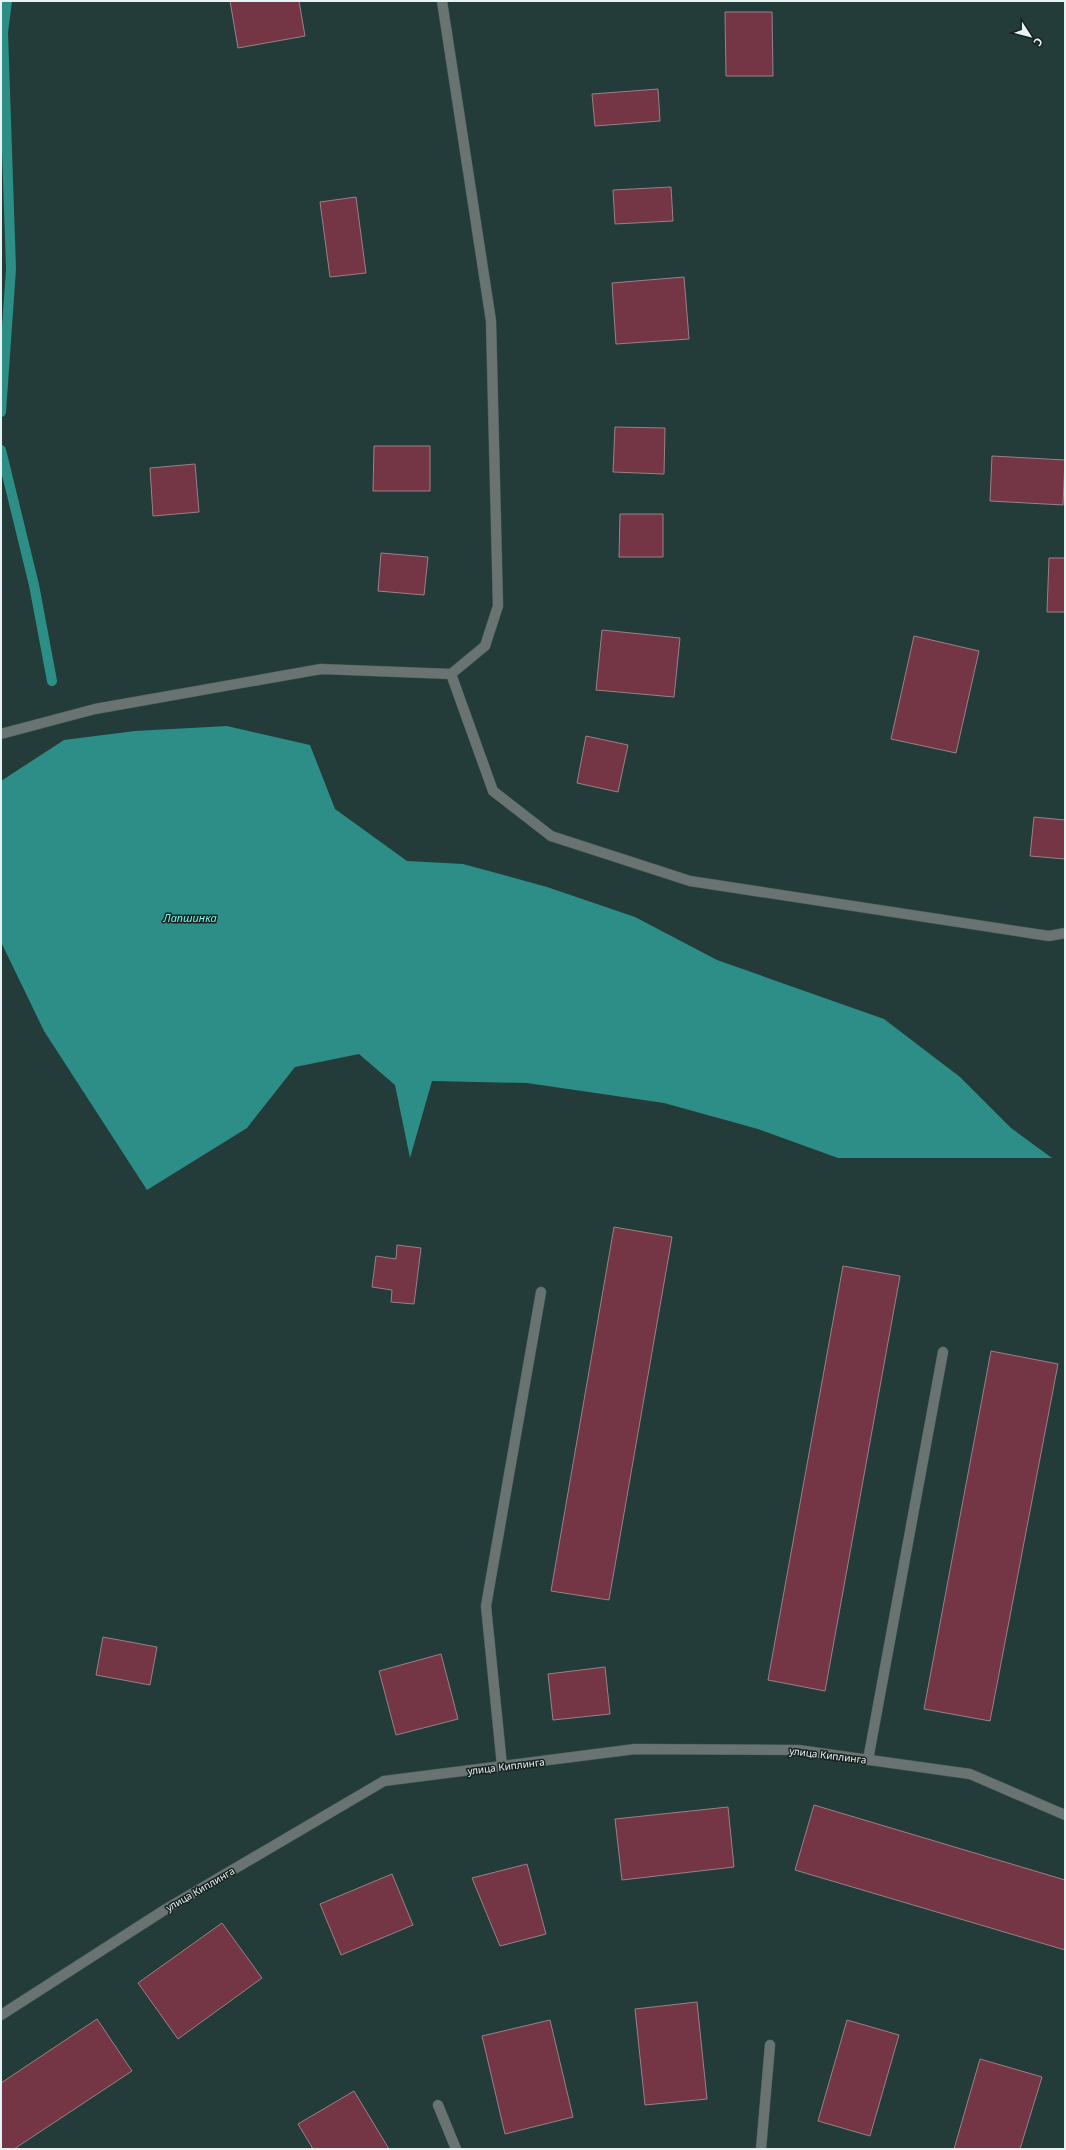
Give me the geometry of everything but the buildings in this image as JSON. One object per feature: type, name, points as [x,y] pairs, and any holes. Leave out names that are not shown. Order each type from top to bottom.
[{"type":"street","points":[[1,734],[95,709],[321,669],[451,674],[485,646],[498,606],[491,321],[442,1]]},
{"type":"street","points":[[451,674],[493,792],[551,836],[690,881],[1049,936],[1065,934]]},
{"type":"street","points":[[502,1766],[486,1606],[542,1292]]},
{"type":"street","points":[[868,1760],[943,1352]]},
{"type":"street","name":"улица Киплинга","points":[[1,2015],[166,1909],[384,1781],[635,1749],[798,1750],[970,1774],[1065,1815]]},
{"type":"street","points":[[761,2149],[770,2045]]},
{"type":"street","points":[[438,2105],[456,2149]]},
{"type":"water","name":"Лапшинка","points":[[227,726],[310,745],[335,809],[407,861],[463,864],[547,887],[635,917],[717,960],[884,1019],[960,1077],[1011,1128],[1052,1158],[838,1158],[758,1129],[664,1103],[527,1083],[432,1081],[410,1158],[395,1085],[359,1054],[295,1067],[247,1128],[147,1190],[44,1031],[1,942],[1,781],[64,740],[135,731]]},
{"type":"waterway","points":[[1,412],[11,269],[3,32],[7,1]]},
{"type":"waterway","points":[[1,450],[34,585],[52,681]]}]
